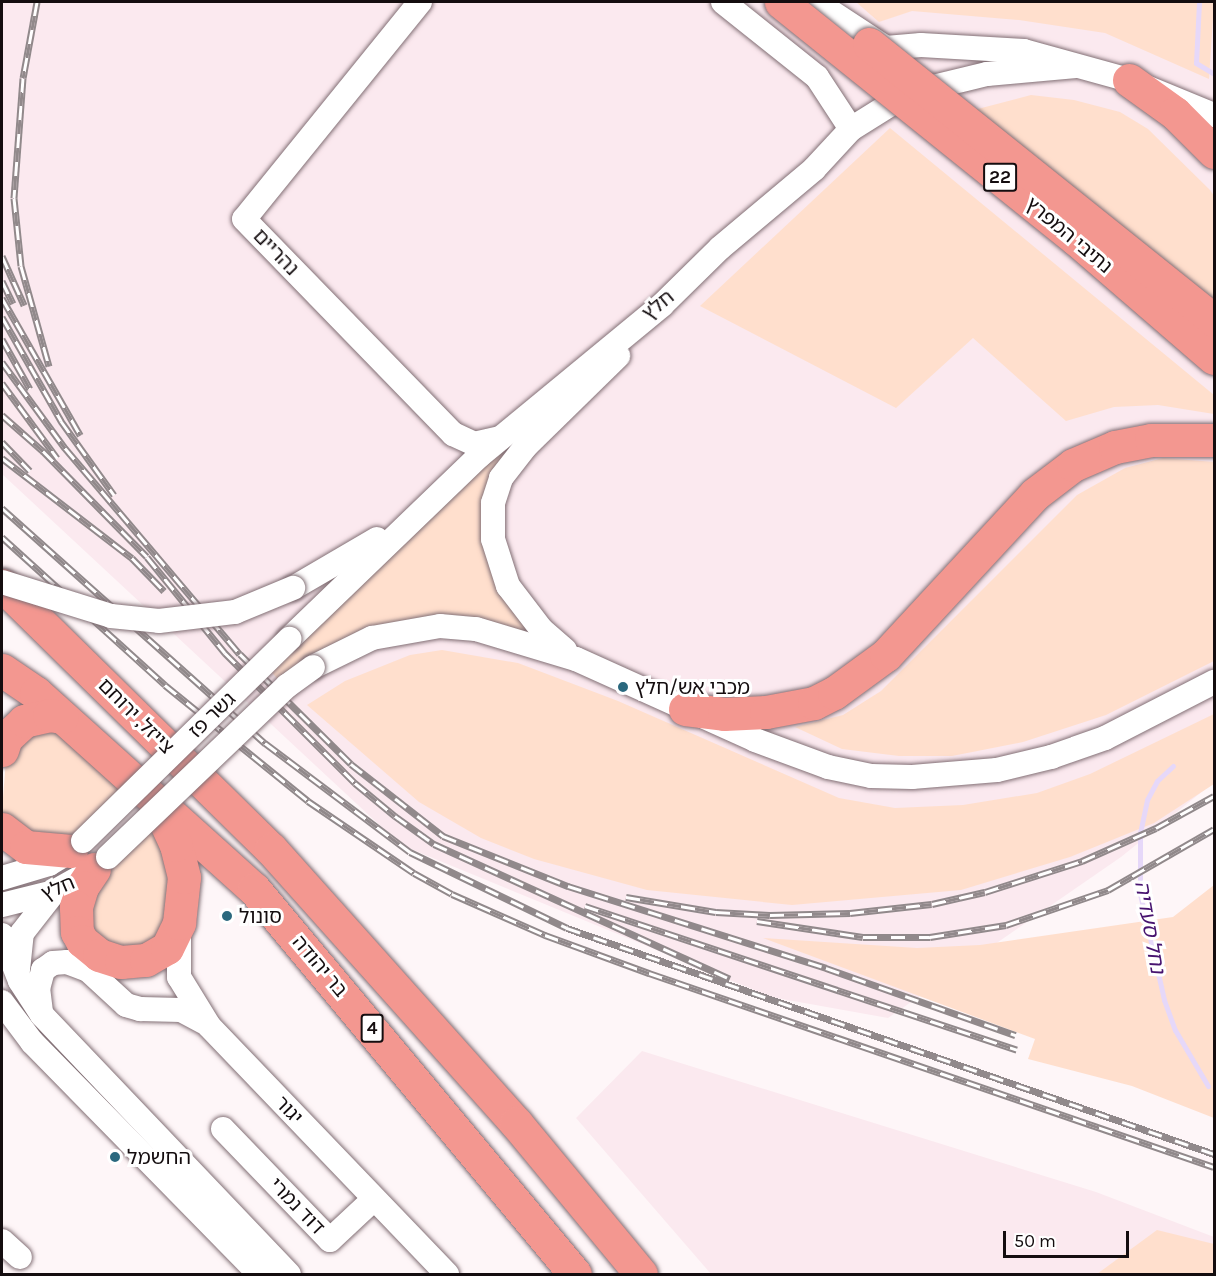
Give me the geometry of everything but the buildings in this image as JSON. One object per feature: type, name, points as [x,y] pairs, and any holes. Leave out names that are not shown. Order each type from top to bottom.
[{"type":"highway","name":"נתיבי המפרץ","points":[[781,2],[1076,239],[1215,358]]},
{"type":"highway","name":"נתיבי המפרץ","points":[[811,2],[921,82],[1215,320]]},
{"type":"highway","points":[[1129,80],[1175,113],[1215,152]]},
{"type":"highway","points":[[685,709],[724,714],[766,712],[814,703],[834,693],[886,655],[1035,494],[1073,465],[1115,447],[1177,437],[1215,440]]},
{"type":"highway","name":"צייזל, ירוחם","points":[[2,583],[271,849]]},
{"type":"highway","name":"בר יהודה","points":[[2,670],[62,717],[218,853],[267,904],[575,1275]]},
{"type":"highway","points":[[2,750],[6,738],[24,721],[49,715],[62,717]]},
{"type":"highway","points":[[2,830],[26,847],[46,852],[89,855],[75,919],[82,941],[99,955],[121,962],[146,960],[167,948],[179,923],[184,877],[181,860],[152,797]]},
{"type":"highway","name":"בר יהודה","points":[[271,849],[516,1123],[641,1275]]},
{"type":"highway","points":[[516,1123],[588,1190],[664,1275]]},
{"type":"street","name":"נהריים","points":[[420,2],[244,219],[453,434]]},
{"type":"street","points":[[723,2],[817,77],[851,129]]},
{"type":"street","points":[[816,2],[864,36],[886,48],[921,45],[1007,49],[1129,80],[1215,115]]},
{"type":"street","name":"חלץ","points":[[289,639],[461,473],[662,305],[720,248],[814,169],[851,129],[899,99],[943,84],[987,74],[1076,66]]},
{"type":"street","points":[[662,305],[633,340],[526,446],[497,488],[493,539],[507,586],[541,629],[576,659],[685,709],[828,767],[871,776],[950,776],[1008,767],[1105,738],[1215,682]]},
{"type":"street","points":[[453,434],[474,444],[504,436]]},
{"type":"street","points":[[453,434],[461,456],[461,473]]},
{"type":"street","points":[[2,583],[111,616],[159,621],[235,612],[293,588],[408,522]]},
{"type":"street","name":"גשר פז","points":[[89,855],[287,686],[313,667],[372,638],[440,626],[512,637],[576,659]]},
{"type":"street","name":"גשר פז","points":[[89,855],[289,639]]},
{"type":"street","name":"חלץ","points":[[2,878],[89,855]]},
{"type":"street","name":"חלץ","points":[[2,905],[54,892],[89,855]]},
{"type":"street","points":[[20,981],[17,955],[22,933],[54,892]]},
{"type":"street","name":"יגור","points":[[179,923],[179,977],[209,1026],[447,1275]]},
{"type":"street","points":[[2,935],[20,981],[42,1015],[289,1275]]},
{"type":"street","points":[[42,1015],[38,989],[43,970],[53,963],[67,962],[88,970],[126,1005],[140,1009],[181,1010],[209,1026]]},
{"type":"street","points":[[2,1002],[40,1050],[259,1275]]},
{"type":"street","name":"דוד נמרי","points":[[223,1129],[330,1240],[374,1199]]},
{"type":"street","points":[[2,1241],[20,1257]]},
{"type":"shaded area","points":[[2,2],[1214,2],[1214,782],[1121,857],[888,1018],[771,997],[401,845],[2,474]]},
{"type":"shaded area","points":[[856,2],[1214,2],[1209,79],[1105,33],[1019,20],[912,11],[879,22]]},
{"type":"shaded area","points":[[1031,95],[1074,100],[1120,112],[1148,129],[1210,190],[1214,196],[1214,308],[970,111]]},
{"type":"shaded area","points":[[890,128],[1214,395],[1214,414],[1158,405],[1114,407],[1066,421],[973,338],[896,408],[700,306]]},
{"type":"shaded area","points":[[533,416],[486,510],[538,634],[463,619],[280,682],[270,670]]},
{"type":"shaded area","points":[[1163,458],[1214,462],[1214,661],[1106,715],[1023,742],[952,756],[899,756],[842,749],[795,727],[843,715],[881,691],[1077,495],[1125,468]]},
{"type":"shaded area","points":[[442,650],[518,663],[618,701],[839,798],[895,808],[963,805],[1037,793],[1090,774],[1214,714],[1214,784],[1154,823],[1070,857],[961,890],[792,905],[647,890],[534,859],[481,838],[419,802],[307,705],[345,681],[410,655]]},
{"type":"shaded area","points":[[47,722],[126,791],[65,844],[5,822],[2,810],[6,760]]},
{"type":"shaded area","points":[[153,829],[174,861],[166,935],[131,954],[88,933],[93,884]]},
{"type":"shaded area","points":[[1214,885],[1214,1118],[1132,1086],[1028,1059],[1035,1039],[763,938],[917,948],[980,945],[1173,917]]},
{"type":"shaded area","points":[[642,1051],[1096,1192],[1214,1237],[1214,1274],[711,1274],[576,1118]]},
{"type":"shaded area","points":[[1157,1230],[1214,1244],[1214,1274],[1097,1274]]},
{"type":"waterway","name":"נחל סעדיה","points":[[1199,2],[1196,63],[1214,74]]},
{"type":"waterway","name":"נחל סעדיה","points":[[1173,766],[1157,781],[1147,800],[1140,833],[1140,894],[1164,1000],[1175,1030],[1208,1086]]},
{"type":"railway","points":[[37,2],[23,78],[14,198],[21,266],[49,366]]},
{"type":"railway","points":[[2,256],[24,305]]},
{"type":"railway","points":[[2,281],[13,304]]},
{"type":"railway","points":[[2,298],[80,435]]},
{"type":"railway","points":[[2,317],[61,421],[114,495]]},
{"type":"railway","points":[[2,339],[30,389]]},
{"type":"railway","points":[[2,362],[65,448],[240,654],[351,764],[443,836],[568,886],[826,968],[1015,1035]]},
{"type":"railway","points":[[2,383],[57,458]]},
{"type":"railway","points":[[2,415],[43,451],[147,557],[225,653],[355,783],[395,816],[434,844],[730,979]]},
{"type":"railway","points":[[2,442],[30,471]]},
{"type":"railway","points":[[2,458],[132,558],[164,591]]},
{"type":"railway","points":[[2,508],[265,743],[410,852],[567,928],[1214,1154]]},
{"type":"railway","points":[[2,537],[165,685],[308,801],[414,873],[452,894],[545,935],[649,973],[1214,1167]]},
{"type":"railway","points":[[626,897],[716,912],[770,915],[850,913],[932,904],[985,892],[1082,861],[1156,828],[1214,796]]},
{"type":"railway","points":[[757,921],[863,937],[930,937],[1006,925],[1108,890],[1214,829]]},
{"type":"railway","points":[[585,906],[1017,1050]]},
{"type":"place","name":"מכבי אש/חלץ","points":[[623,687]]},
{"type":"place","name":"סונול","points":[[227,916]]},
{"type":"place","name":"החשמל","points":[[115,1157]]}]
